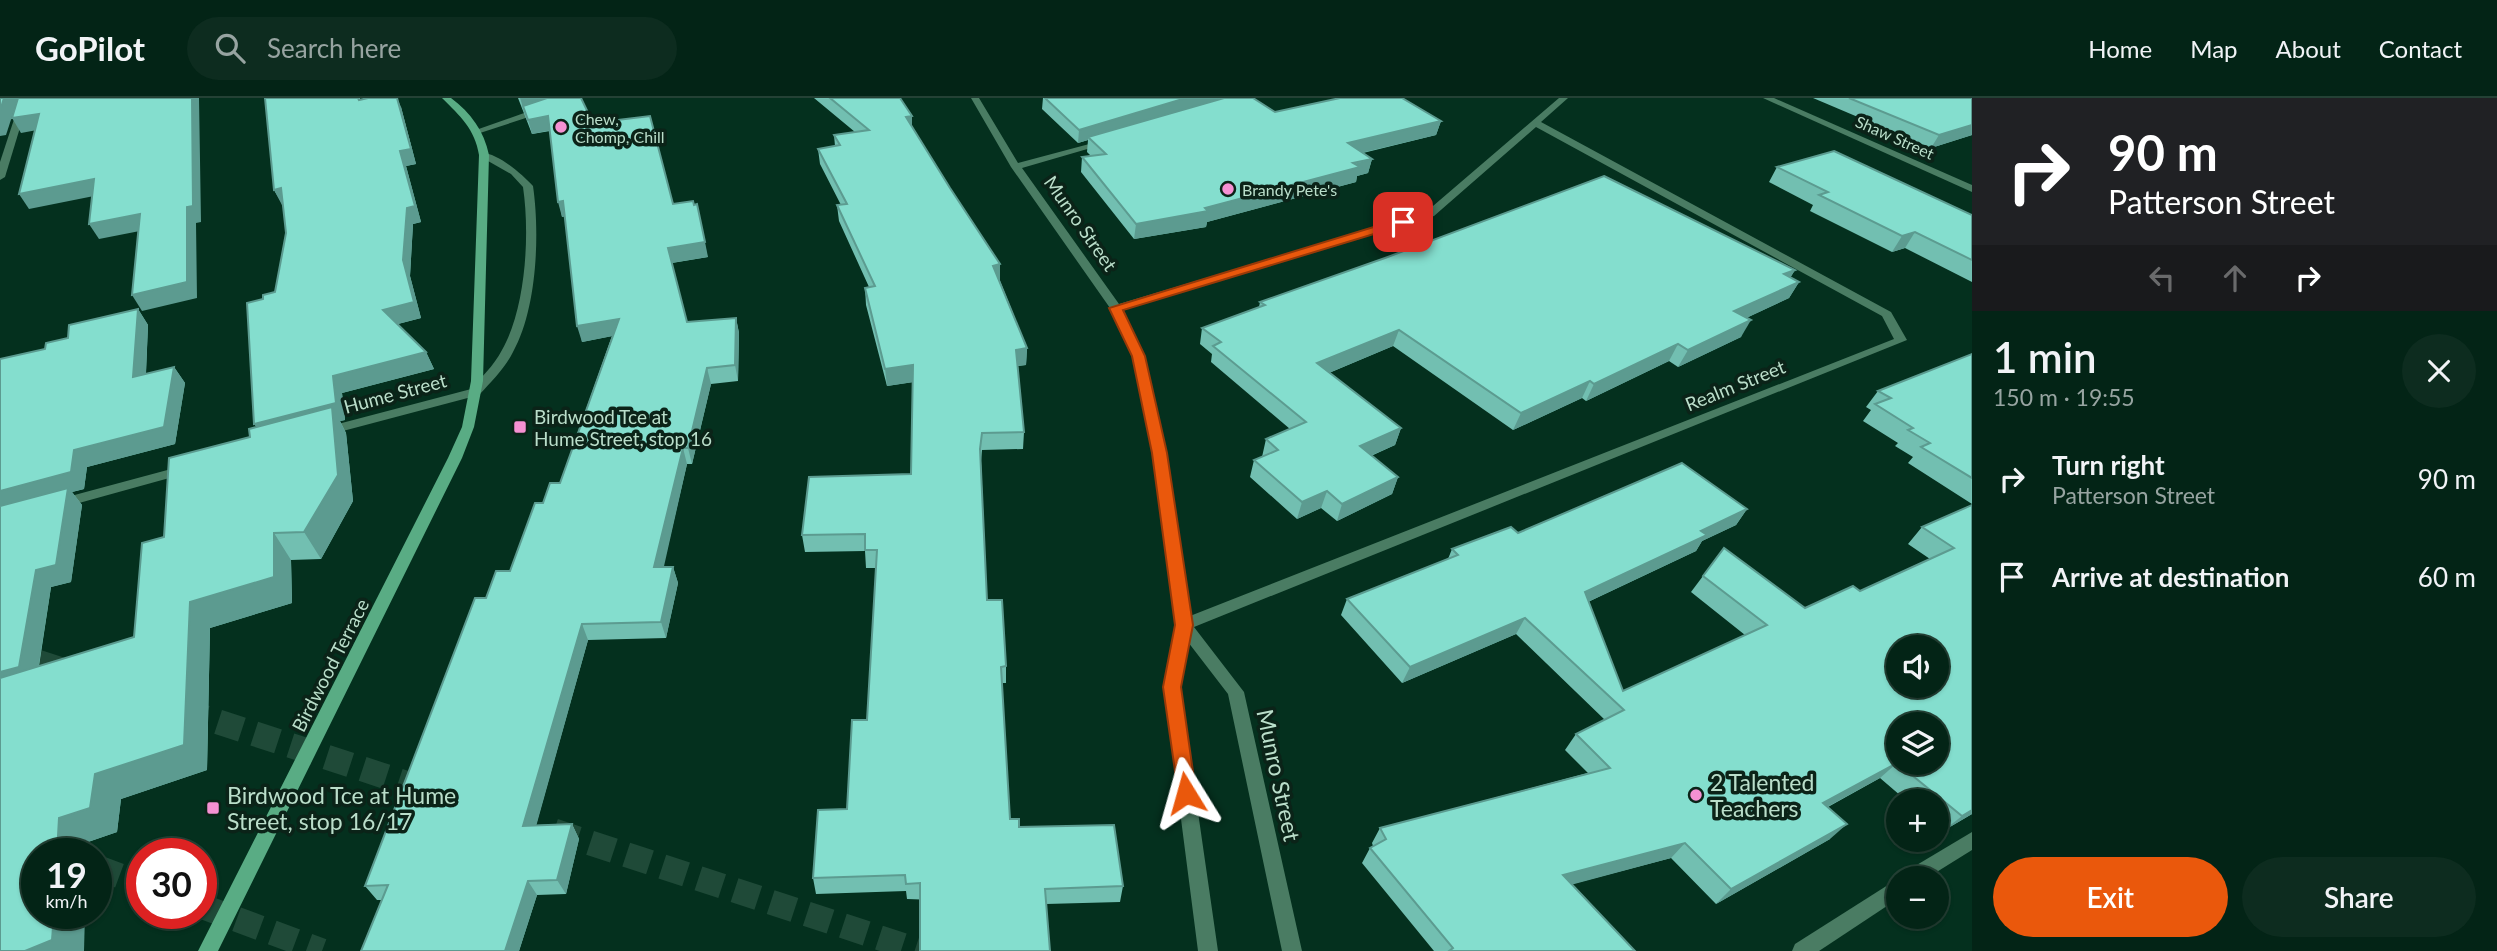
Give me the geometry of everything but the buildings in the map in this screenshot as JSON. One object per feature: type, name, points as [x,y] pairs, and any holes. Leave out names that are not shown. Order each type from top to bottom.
[{"type":"street","points":[[0,177],[25,98]]},
{"type":"street","name":"Birdwood Terrace","points":[[208,951],[455,458],[468,426],[475,392],[484,155],[477,131],[466,115],[446,98]]},
{"type":"street","name":"Munro Street","points":[[975,98],[1016,167],[1116,308],[1139,356],[1160,453],[1184,625],[1172,687],[1208,951]]},
{"type":"street","points":[[1116,308],[1430,214],[1564,98]]},
{"type":"street","name":"Shaw Street","points":[[1767,98],[1970,186]]},
{"type":"street","points":[[477,131],[553,106]]},
{"type":"street","name":"Realm Street","points":[[1184,625],[1901,340],[1887,314],[1536,123]]},
{"type":"street","points":[[1016,167],[1113,138]]},
{"type":"street","name":"Birdwood Terrace","points":[[475,392],[507,354],[518,327],[525,292],[530,227],[528,186],[514,172],[484,155]]},
{"type":"street","name":"Hume Street","points":[[308,437],[475,392]]},
{"type":"street","points":[[54,505],[201,465]]},
{"type":"street","name":"Munro Street","points":[[1184,625],[1236,692],[1292,951]]},
{"type":"street","points":[[1931,866],[1972,840]]},
{"type":"street","points":[[1801,951],[1886,895]]},
{"type":"tunnel","points":[[0,650],[71,673]]},
{"type":"tunnel","points":[[182,710],[430,791]]},
{"type":"tunnel","points":[[554,831],[920,951]]},
{"type":"tunnel","points":[[112,873],[126,878]]},
{"type":"tunnel","points":[[217,912],[322,951]]},
{"type":"place","name":"Chew, Chomp, Chill","points":[[561,127]]},
{"type":"place","name":"Brandy Pete's","points":[[1228,189]]},
{"type":"place","name":"Birdwood Tce at Hume Street, stop 16","points":[[520,427]]},
{"type":"place","name":"2 Talented Teachers","points":[[1696,795]]},
{"type":"place","name":"Birdwood Tce at Hume Street, stop 16/17","points":[[213,808]]},
{"type":"route","points":[[1186,793],[1172,687],[1184,625],[1160,453],[1139,356],[1116,308],[1403,222]]}]
